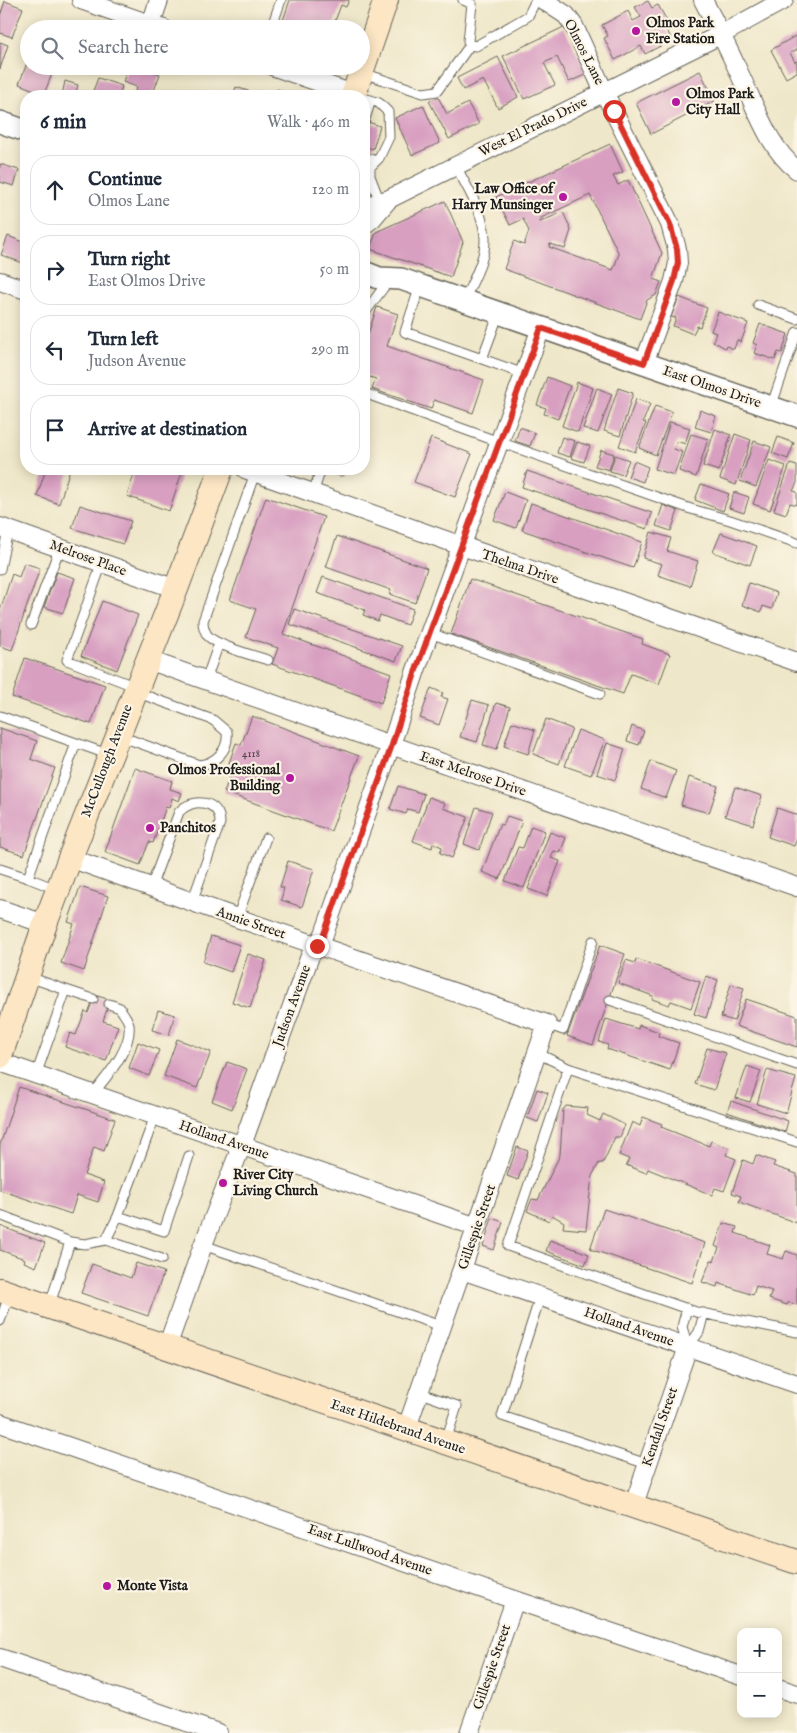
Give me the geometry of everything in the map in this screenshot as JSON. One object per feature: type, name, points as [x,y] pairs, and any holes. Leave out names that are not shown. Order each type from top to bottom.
[{"type":"main road","points":[[370,46],[386,0]]},
{"type":"main road","points":[[360,90],[361,75]]},
{"type":"main road","name":"McCullough Avenue","points":[[1,1049],[58,889],[219,475]]},
{"type":"main road","name":"East Hildebrand Avenue","points":[[5,1292],[797,1562]]},
{"type":"street","points":[[81,0],[139,20]]},
{"type":"street","points":[[157,20],[159,0]]},
{"type":"street","name":"Olmos Lane","points":[[543,0],[566,15],[574,26],[604,92],[670,224],[677,249],[678,263],[674,281],[644,363]]},
{"type":"street","points":[[704,0],[722,34],[767,133],[778,150],[797,170]]},
{"type":"street","name":"West El Prado Drive","points":[[370,220],[378,203],[722,34],[784,0]]},
{"type":"street","points":[[298,75],[340,90]]},
{"type":"street","points":[[0,122],[20,129]]},
{"type":"street","name":"East Olmos Drive","points":[[370,261],[380,265],[396,279]]},
{"type":"street","name":"East Olmos Drive","points":[[370,274],[420,286],[797,416]]},
{"type":"street","points":[[0,281],[20,288]]},
{"type":"street","name":"Judson Avenue","points":[[167,1348],[310,956],[324,934],[430,633],[541,328]]},
{"type":"street","name":"Thelma Drive","points":[[261,475],[797,662]]},
{"type":"street","name":"Melrose Place","points":[[4,529],[176,589]]},
{"type":"street","name":"East Melrose Drive","points":[[148,660],[797,887]]},
{"type":"street","name":"Annie Street","points":[[70,858],[317,946],[547,1024]]},
{"type":"street","points":[[0,909],[45,924]]},
{"type":"street","name":"Gillespie Street","points":[[406,1430],[547,1024]]},
{"type":"street","name":"Holland Avenue","points":[[1,1049],[36,1075],[477,1227]]},
{"type":"street","name":"Holland Avenue","points":[[462,1270],[797,1384]]},
{"type":"street","name":"Kendall Street","points":[[633,1507],[688,1347]]},
{"type":"street","name":"East Lullwood Avenue","points":[[0,1423],[737,1675]]},
{"type":"street","name":"Gillespie Street","points":[[469,1733],[515,1600]]},
{"type":"street","points":[[0,1658],[218,1733]]},
{"type":"street","points":[[782,1689],[797,1694]]},
{"type":"lane","points":[[274,20],[281,0]]},
{"type":"lane","points":[[463,0],[473,2],[468,41],[470,45]]},
{"type":"lane","points":[[470,45],[476,46],[528,16],[536,0]]},
{"type":"lane","points":[[370,75],[422,93],[437,90],[470,45]]},
{"type":"lane","points":[[370,100],[379,103],[388,112],[389,137],[376,161],[370,167]]},
{"type":"lane","points":[[370,159],[376,161]]},
{"type":"lane","points":[[456,166],[479,213],[485,239],[482,259],[464,301]]},
{"type":"lane","points":[[370,188],[378,203]]},
{"type":"lane","points":[[370,307],[396,279]]},
{"type":"lane","points":[[420,286],[405,332],[524,374]]},
{"type":"lane","points":[[758,305],[797,319]]},
{"type":"lane","points":[[482,359],[499,313]]},
{"type":"lane","points":[[771,407],[797,332]]},
{"type":"lane","points":[[370,395],[499,442],[797,543]]},
{"type":"lane","points":[[249,475],[203,620],[204,630],[209,637],[219,643],[268,660]]},
{"type":"lane","points":[[313,493],[319,475]]},
{"type":"lane","points":[[0,569],[4,529]]},
{"type":"lane","points":[[31,625],[60,547]]},
{"type":"lane","points":[[0,716],[76,743],[114,745],[198,765],[208,764],[219,757],[225,748],[228,740],[227,732],[214,720],[136,690],[67,660],[102,563]]},
{"type":"lane","points":[[430,633],[600,694]]},
{"type":"lane","points":[[206,680],[219,643]]},
{"type":"lane","points":[[28,878],[76,743]]},
{"type":"lane","points":[[151,887],[179,812],[190,803],[204,803],[217,811],[220,816],[220,823],[192,902]]},
{"type":"lane","points":[[237,918],[266,838]]},
{"type":"lane","points":[[0,869],[58,889]]},
{"type":"lane","points":[[547,1024],[563,1030],[593,941]]},
{"type":"lane","points":[[27,977],[93,999]]},
{"type":"lane","points":[[36,1075],[66,990]]},
{"type":"lane","points":[[610,1000],[797,1065]]},
{"type":"lane","points":[[92,1094],[114,1068],[126,1043],[129,1024],[120,1008],[108,1004]]},
{"type":"lane","points":[[537,1053],[568,1068],[797,1142]]},
{"type":"lane","points":[[568,1068],[508,1246],[687,1308],[797,1332]]},
{"type":"lane","points":[[106,1240],[118,1216],[155,1116]]},
{"type":"lane","points":[[118,1216],[164,1231],[189,1156]]},
{"type":"lane","points":[[0,1215],[70,1242],[85,1244],[106,1240],[162,1259]]},
{"type":"lane","points":[[49,1307],[70,1242]]},
{"type":"lane","points":[[203,1245],[441,1326]]},
{"type":"lane","points":[[0,1321],[5,1292]]},
{"type":"lane","points":[[540,1297],[502,1416],[647,1464]]},
{"type":"lane","points":[[687,1308],[682,1327],[688,1347]]},
{"type":"lane","points":[[688,1347],[699,1332],[704,1313]]},
{"type":"lane","points":[[418,1392],[456,1406],[445,1443]]},
{"type":"building","points":[[290,0],[349,0],[346,7],[341,5],[335,20],[283,20]]},
{"type":"building","points":[[5,1],[23,8],[12,37],[0,33],[0,16]]},
{"type":"building","name":"Olmos Park Fire Station","points":[[648,1],[652,8],[658,5],[669,24],[665,27],[672,40],[645,54],[641,46],[615,60],[604,38],[608,36],[602,25],[628,11],[633,21],[641,17],[635,7]]},
{"type":"building","points":[[564,27],[587,74],[569,82],[557,57],[544,63],[555,85],[524,99],[503,56]]},
{"type":"building","points":[[797,35],[797,50],[790,53],[795,62],[797,61],[797,72],[786,78],[771,50]]},
{"type":"building","points":[[0,42],[8,45],[0,69]]},
{"type":"building","points":[[498,57],[518,97],[498,108],[483,80],[463,90],[457,78]]},
{"type":"building","name":"Olmos Park City Hall","points":[[700,71],[715,101],[651,134],[636,103]]},
{"type":"building","points":[[22,75],[52,75],[46,90],[34,90],[19,84]]},
{"type":"building","points":[[125,75],[160,75],[154,90],[136,90],[137,87],[123,82]]},
{"type":"building","points":[[98,78],[122,86],[121,90],[93,90]]},
{"type":"building","points":[[65,81],[78,85],[77,90],[63,90]]},
{"type":"building","points":[[438,97],[447,114],[468,103],[479,124],[449,139],[429,101]]},
{"type":"building","points":[[423,105],[440,143],[412,155],[395,118]]},
{"type":"building","points":[[370,123],[380,126],[373,149],[370,148]]},
{"type":"building","points":[[610,144],[623,172],[613,176],[618,185],[628,180],[662,253],[653,279],[661,282],[656,295],[647,300],[640,319],[504,269],[514,241],[524,245],[529,231],[523,219],[510,225],[496,197]],"holes":[[[590,195],[619,254],[613,270],[549,247],[550,244],[565,249],[571,230],[563,212],[540,222],[539,219]]]},
{"type":"building","points":[[0,164],[19,170],[14,186],[0,182]]},
{"type":"building","points":[[445,201],[463,242],[451,277],[370,249],[376,232]]},
{"type":"building","points":[[8,236],[20,241],[20,262],[1,255]]},
{"type":"building","points":[[679,297],[707,308],[700,327],[697,326],[693,334],[673,326],[676,318],[671,317]]},
{"type":"building","points":[[377,307],[398,314],[387,346],[484,380],[473,413],[434,400],[431,409],[372,389],[376,379],[370,377],[370,328]]},
{"type":"building","points":[[718,312],[748,323],[741,342],[737,340],[734,349],[726,346],[725,348],[713,341],[716,333],[711,331]]},
{"type":"building","points":[[760,324],[788,334],[782,353],[778,352],[775,360],[754,353],[757,345],[753,343]]},
{"type":"building","points":[[547,377],[570,386],[558,419],[544,414],[546,408],[537,405]]},
{"type":"building","points":[[577,382],[593,388],[578,432],[562,426]]},
{"type":"building","points":[[597,388],[612,394],[598,433],[583,428]]},
{"type":"building","points":[[618,388],[633,393],[620,436],[604,431]]},
{"type":"building","points":[[636,399],[650,404],[643,422],[646,423],[635,452],[619,446]]},
{"type":"building","points":[[655,406],[672,412],[656,455],[639,448]]},
{"type":"building","points":[[700,410],[716,416],[711,432],[695,427]]},
{"type":"building","points":[[670,422],[690,428],[685,444],[677,441],[674,449],[682,452],[674,475],[655,469]]},
{"type":"building","points":[[520,427],[535,433],[530,446],[515,441]]},
{"type":"building","points":[[715,429],[731,435],[719,471],[703,466]]},
{"type":"building","points":[[691,434],[708,439],[696,477],[679,471]]},
{"type":"building","points":[[735,434],[751,440],[736,485],[720,479]]},
{"type":"building","points":[[562,437],[575,441],[570,457],[557,453]]},
{"type":"building","points":[[778,437],[794,443],[788,459],[772,453]]},
{"type":"building","points":[[431,438],[472,454],[455,497],[414,482]]},
{"type":"building","points":[[754,441],[771,447],[756,487],[740,481]]},
{"type":"building","points":[[577,442],[590,446],[584,462],[571,458]]},
{"type":"building","points":[[601,450],[614,454],[609,470],[595,466]]},
{"type":"building","points":[[615,455],[629,460],[623,475],[610,471]]},
{"type":"building","points":[[769,460],[786,466],[770,510],[753,504]]},
{"type":"building","points":[[634,461],[648,467],[643,482],[628,477]]},
{"type":"building","points":[[790,464],[797,466],[797,483],[793,491],[797,492],[797,505],[790,503],[786,514],[774,510]]},
{"type":"building","points":[[527,471],[652,513],[647,529],[522,487]]},
{"type":"building","points":[[44,475],[68,475],[59,504],[37,496]]},
{"type":"building","points":[[134,475],[181,475],[169,511],[127,496]]},
{"type":"building","points":[[701,484],[729,494],[723,511],[695,500]]},
{"type":"building","points":[[505,492],[526,500],[516,528],[494,520]]},
{"type":"building","points":[[734,492],[749,497],[744,513],[729,508]]},
{"type":"building","points":[[266,497],[324,517],[283,634],[391,673],[381,703],[272,664],[278,648],[246,637],[256,609],[230,600]]},
{"type":"building","points":[[531,503],[642,542],[633,568],[522,530]]},
{"type":"building","points":[[80,505],[131,521],[123,544],[72,528]]},
{"type":"building","points":[[663,505],[678,511],[671,531],[656,526]]},
{"type":"building","points":[[651,532],[671,538],[667,551],[698,561],[690,586],[658,575],[662,564],[643,558]]},
{"type":"building","points":[[721,533],[757,546],[750,565],[713,552]]},
{"type":"building","points":[[337,536],[427,568],[415,603],[389,594],[391,590],[326,567]]},
{"type":"building","points":[[24,563],[40,568],[12,650],[0,646],[0,611],[12,574],[19,577]]},
{"type":"building","points":[[57,572],[75,578],[63,613],[44,607]]},
{"type":"building","points":[[323,577],[413,609],[407,625],[380,615],[378,621],[363,615],[365,610],[317,593]]},
{"type":"building","points":[[470,579],[643,639],[642,644],[670,654],[659,684],[631,674],[623,694],[451,634]]},
{"type":"building","points":[[749,583],[777,593],[772,609],[763,606],[761,612],[742,605]]},
{"type":"building","points":[[102,601],[138,615],[117,670],[81,656]]},
{"type":"building","points":[[294,609],[402,646],[396,661],[289,624]]},
{"type":"building","points":[[25,658],[105,685],[91,724],[12,697]]},
{"type":"building","points":[[431,688],[443,693],[441,697],[448,699],[439,725],[420,718]]},
{"type":"building","points":[[472,700],[489,705],[477,742],[460,737]]},
{"type":"building","points":[[496,703],[510,707],[497,749],[483,745]]},
{"type":"building","name":"Olmos Professional Building","points":[[252,716],[359,756],[331,831],[224,792],[234,765],[229,763],[236,743],[241,745]]},
{"type":"building","points":[[546,719],[572,729],[559,764],[533,754]]},
{"type":"building","points":[[512,722],[535,730],[528,754],[504,746]]},
{"type":"building","points":[[632,726],[644,731],[639,745],[627,741]]},
{"type":"building","points":[[0,728],[37,741],[31,759],[55,768],[24,855],[0,847]]},
{"type":"building","points":[[578,730],[605,740],[591,775],[565,766]]},
{"type":"building","points":[[607,743],[625,749],[615,780],[597,774]]},
{"type":"building","points":[[651,761],[676,771],[666,798],[641,789]]},
{"type":"building","points":[[135,768],[172,781],[170,789],[182,793],[179,801],[172,798],[169,808],[166,807],[153,843],[149,842],[140,865],[105,852]]},
{"type":"building","points":[[689,777],[718,786],[709,813],[681,805]]},
{"type":"building","points":[[398,786],[424,794],[418,812],[408,809],[406,814],[390,809]]},
{"type":"building","points":[[735,787],[762,796],[753,825],[725,816]]},
{"type":"building","points":[[429,797],[445,803],[443,808],[468,817],[452,858],[440,853],[442,847],[433,843],[432,848],[413,841]]},
{"type":"building","points":[[476,807],[492,812],[479,850],[464,844]]},
{"type":"building","points":[[777,808],[797,815],[797,839],[794,846],[768,837]]},
{"type":"building","points":[[507,816],[522,821],[500,879],[482,872],[500,824],[503,825]]},
{"type":"building","points":[[531,826],[545,831],[524,888],[505,881],[518,847],[523,848]]},
{"type":"building","points":[[550,832],[566,838],[560,853],[554,851],[551,858],[560,861],[547,896],[528,889]]},
{"type":"building","points":[[288,861],[314,869],[302,907],[281,900],[284,888],[280,887]]},
{"type":"building","points":[[80,887],[108,896],[84,971],[61,963],[74,924],[68,922]]},
{"type":"building","points":[[211,936],[240,945],[231,972],[203,962]]},
{"type":"building","points":[[600,945],[625,954],[593,1045],[567,1036]]},
{"type":"building","points":[[248,954],[266,960],[250,1008],[232,1002]]},
{"type":"building","points":[[636,959],[700,982],[691,1008],[671,1001],[669,1005],[652,999],[653,996],[618,983],[626,960],[635,963]]},
{"type":"building","points":[[706,976],[718,980],[706,1018],[694,1014]]},
{"type":"building","points":[[731,984],[744,988],[734,1021],[721,1017]]},
{"type":"building","points":[[95,995],[110,1000],[103,1021],[118,1026],[106,1061],[65,1047],[70,1033],[76,1035],[85,1011],[88,1013]]},
{"type":"building","points":[[746,999],[797,1016],[797,1047],[736,1026]]},
{"type":"building","points":[[158,1010],[175,1015],[169,1035],[152,1030]]},
{"type":"building","points":[[606,1019],[638,1029],[639,1025],[659,1032],[658,1036],[679,1043],[670,1070],[607,1049],[608,1045],[599,1042]]},
{"type":"building","points":[[177,1039],[211,1052],[197,1088],[164,1076]]},
{"type":"building","points":[[138,1042],[159,1050],[149,1076],[129,1068]]},
{"type":"building","points":[[707,1048],[726,1053],[714,1090],[695,1084]]},
{"type":"building","points":[[227,1062],[247,1069],[232,1109],[212,1101]]},
{"type":"building","points":[[747,1066],[761,1071],[750,1102],[736,1098]]},
{"type":"building","points":[[767,1070],[796,1078],[786,1113],[757,1104]]},
{"type":"building","points":[[19,1087],[115,1119],[104,1151],[94,1147],[84,1175],[104,1182],[98,1202],[77,1195],[71,1214],[0,1190],[0,1145]]},
{"type":"building","points":[[537,1089],[548,1093],[538,1122],[527,1118]]},
{"type":"building","points":[[731,1101],[788,1121],[785,1132],[727,1112]]},
{"type":"building","points":[[566,1106],[588,1108],[587,1115],[600,1121],[603,1114],[625,1125],[620,1137],[615,1137],[603,1163],[599,1163],[592,1176],[586,1230],[563,1228],[564,1222],[552,1215],[549,1221],[527,1211],[532,1199],[538,1200],[560,1155],[563,1110]]},
{"type":"building","points":[[643,1117],[662,1124],[661,1127],[709,1146],[711,1141],[729,1148],[726,1155],[736,1159],[724,1191],[715,1188],[712,1195],[648,1169],[646,1173],[626,1165],[629,1159],[619,1155],[632,1122],[640,1126]]},
{"type":"building","points":[[517,1147],[528,1151],[518,1180],[507,1176]]},
{"type":"building","points":[[756,1155],[775,1162],[773,1166],[797,1174],[797,1223],[739,1202],[741,1196],[732,1193],[743,1160],[753,1164]]},
{"type":"building","points":[[604,1209],[705,1243],[692,1283],[590,1249]]},
{"type":"building","points":[[492,1218],[503,1222],[494,1250],[483,1246]]},
{"type":"building","points":[[723,1223],[737,1227],[735,1233],[770,1245],[767,1254],[783,1259],[786,1251],[797,1255],[797,1305],[789,1302],[787,1305],[769,1299],[772,1291],[756,1286],[753,1295],[718,1283],[717,1287],[702,1282],[711,1260],[714,1261],[719,1248],[715,1246]]},
{"type":"building","points":[[0,1226],[45,1243],[36,1267],[24,1262],[25,1259],[0,1250]]},
{"type":"building","points":[[550,1240],[589,1254],[585,1265],[546,1251]]},
{"type":"building","points":[[136,1263],[164,1272],[148,1316],[81,1293],[92,1264],[131,1278]]},
{"type":"place","name":"Olmos Park Fire Station","points":[[636,31]]},
{"type":"place","name":"Olmos Park City Hall","points":[[676,102]]},
{"type":"place","name":"Law Office of Harry Munsinger","points":[[563,197]]},
{"type":"place","name":"Olmos Professional Building","points":[[290,778]]},
{"type":"place","name":"Panchitos","points":[[150,828]]},
{"type":"place","name":"River City Living Church","points":[[223,1183]]},
{"type":"place","name":"Monte Vista","points":[[107,1586]]},
{"type":"route","points":[[317,946],[324,934],[392,745],[416,670],[541,328],[644,363],[674,281],[678,263],[677,249],[670,224],[614,111]]}]
